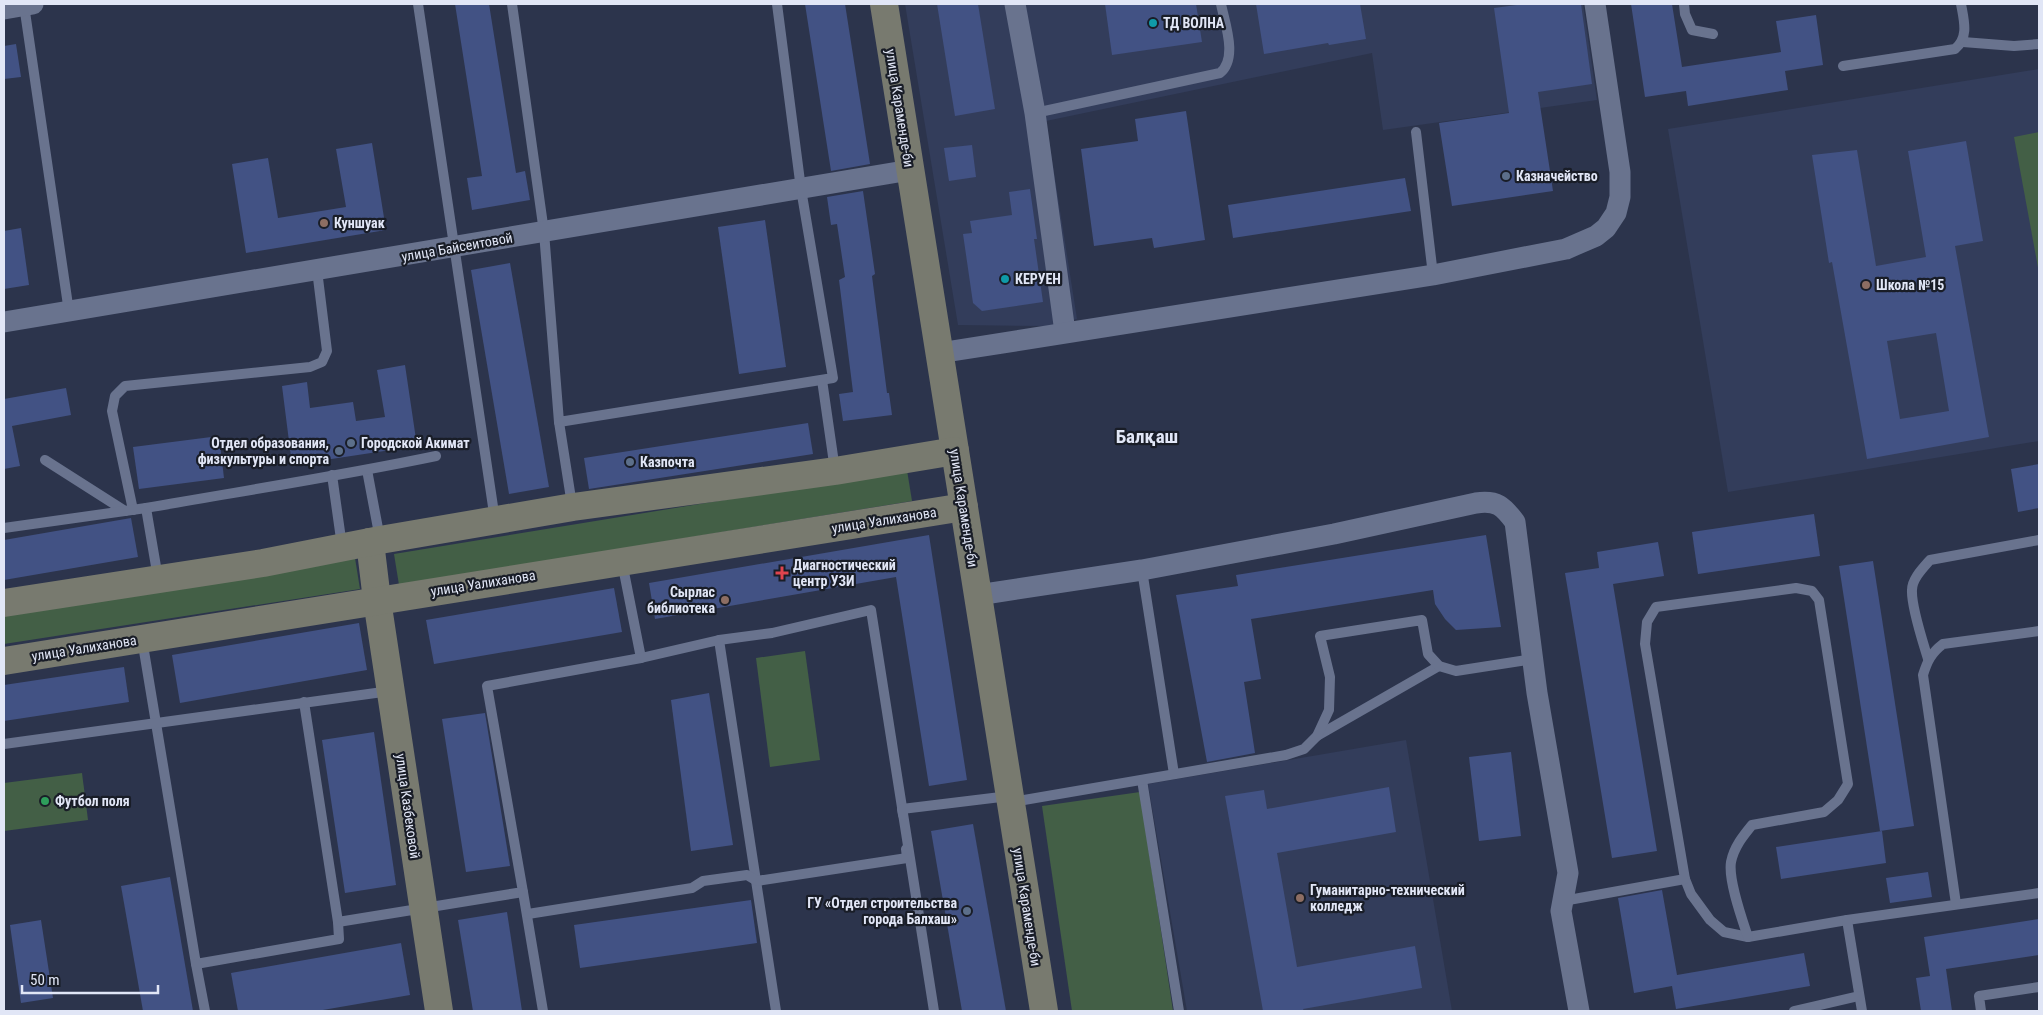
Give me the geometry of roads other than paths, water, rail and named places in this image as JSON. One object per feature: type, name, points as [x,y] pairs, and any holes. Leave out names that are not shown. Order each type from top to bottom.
[{"type":"street","name":"улица Караменде-би","points":[[884,4],[1044,1011]]},
{"type":"street","points":[[1015,4],[1035,114],[1066,332]]},
{"type":"street","points":[[939,353],[1433,275],[1566,249],[1596,236],[1606,228],[1616,213],[1620,198],[1620,172],[1595,4]]},
{"type":"street","name":"улица Байсеитовой","points":[[4,322],[910,170]]},
{"type":"street","points":[[4,604],[263,563],[375,541],[573,507],[835,471],[955,452]]},
{"type":"street","points":[[978,595],[1142,570],[1334,534],[1476,502],[1490,501],[1505,508],[1515,522],[1533,659],[1568,873],[1561,911],[1579,1011]]},
{"type":"street","name":"улица Уалиханова","points":[[4,661],[964,507]]},
{"type":"street","name":"улица Казбековой","points":[[375,541],[377,600],[440,1011]]},
{"type":"lane","points":[[418,4],[495,521]]},
{"type":"lane","points":[[512,4],[544,232],[559,422],[573,507]]},
{"type":"lane","points":[[559,422],[833,378],[801,189],[777,4]]},
{"type":"lane","points":[[1035,114],[1220,73],[1225,69],[1230,58],[1222,4]]},
{"type":"lane","points":[[1684,4],[1692,30],[1713,34]]},
{"type":"lane","points":[[1843,66],[1955,49],[1962,42],[1965,29],[1962,4]]},
{"type":"lane","points":[[20,6],[69,312]]},
{"type":"lane","points":[[1962,42],[2014,46],[2039,44]]},
{"type":"lane","points":[[1416,132],[1433,275]]},
{"type":"lane","points":[[129,510],[112,411],[115,396],[125,386],[310,367],[322,362],[327,351],[317,270]]},
{"type":"lane","points":[[822,380],[835,471]]},
{"type":"lane","points":[[4,528],[146,508],[367,470],[436,456]]},
{"type":"lane","points":[[46,460],[129,510]]},
{"type":"lane","points":[[367,470],[375,541]]},
{"type":"lane","points":[[332,475],[342,547]]},
{"type":"lane","points":[[146,508],[158,580]]},
{"type":"lane","points":[[1928,659],[1918,625],[1911,589],[1919,572],[1930,560],[2039,540]]},
{"type":"lane","points":[[622,561],[641,658]]},
{"type":"lane","points":[[1142,570],[1174,774]]},
{"type":"lane","points":[[1748,937],[1736,900],[1730,862],[1739,840],[1752,825],[1824,812],[1838,800],[1848,784],[1819,600],[1812,591],[1796,588],[1656,607],[1647,622],[1645,644],[1685,878],[1691,894],[1710,920],[1724,932],[1748,937],[1847,920],[2039,893]]},
{"type":"lane","points":[[543,1011],[528,914],[487,686],[641,658],[719,640],[772,633],[872,610],[934,1011]]},
{"type":"lane","points":[[1317,736],[1330,710],[1330,677],[1320,636],[1422,620],[1428,654],[1439,666],[1456,671],[1533,659]]},
{"type":"lane","points":[[1956,904],[1923,676],[1928,659],[1943,644],[2039,631]]},
{"type":"lane","points":[[142,638],[205,1011]]},
{"type":"lane","points":[[719,640],[776,1011]]},
{"type":"lane","points":[[902,809],[1010,799],[1142,780],[1286,755],[1304,749],[1317,736],[1439,666]]},
{"type":"lane","points":[[4,744],[391,690]]},
{"type":"lane","points":[[196,964],[339,939],[304,702]]},
{"type":"lane","points":[[1142,780],[1179,1011]]},
{"type":"lane","points":[[528,914],[692,888],[703,881],[746,875],[757,881],[907,858],[902,809]]},
{"type":"lane","points":[[1563,901],[1685,878]]},
{"type":"lane","points":[[338,922],[523,892]]},
{"type":"lane","points":[[1847,920],[1862,1011]]},
{"type":"lane","points":[[1981,1011],[1979,996],[2039,987]]},
{"type":"lane","points":[[1794,1011],[1859,996]]},
{"type":"place","name":"ТД ВОЛНА","points":[[1153,23]]},
{"type":"place","name":"Казначейство","points":[[1506,176]]},
{"type":"place","name":"Куншуак","points":[[324,223]]},
{"type":"place","name":"КЕРУЕН","points":[[1005,279]]},
{"type":"place","name":"Школа №15","points":[[1866,285]]},
{"type":"place","name":"Городской Акимат","points":[[351,443]]},
{"type":"place","name":"Отдел образования, физкультуры и спорта","points":[[339,451]]},
{"type":"place","name":"Казпочта","points":[[630,462]]},
{"type":"place","name":"Диагностический центр УЗИ","points":[[782,573]]},
{"type":"place","name":"Сырлас библиотека","points":[[725,600]]},
{"type":"place","name":"Футбол поля","points":[[45,801]]},
{"type":"place","name":"Гуманитарно-технический колледж","points":[[1300,898]]},
{"type":"place","name":"ГУ «Отдел строительства города Балхаш»","points":[[967,911]]},
{"type":"district","name":"Балқаш","points":[[1147,436]]}]
